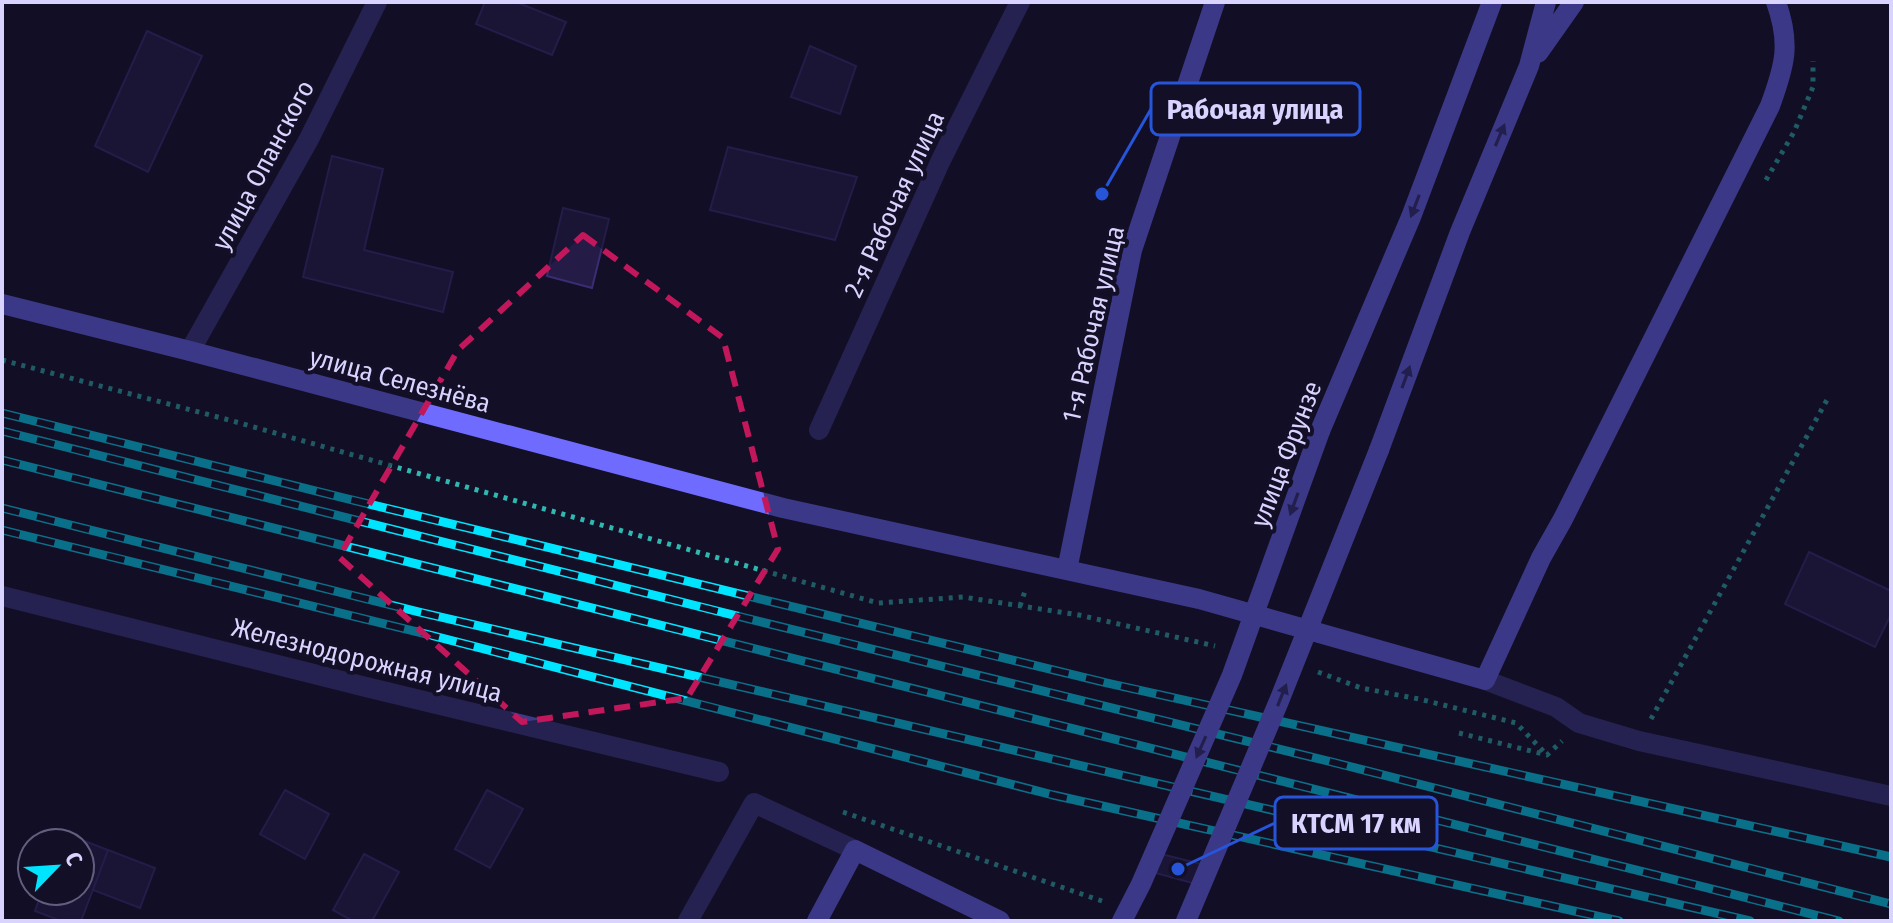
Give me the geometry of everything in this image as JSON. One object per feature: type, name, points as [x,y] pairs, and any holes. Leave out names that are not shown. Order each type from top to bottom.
[{"type":"main road","name":"1-я Рабочая улица","points":[[1067,570],[1132,250],[1215,2]]},
{"type":"main road","points":[[1479,39],[1482,2]]},
{"type":"main road","name":"улица Фрунзе","points":[[1118,913],[1141,884],[1232,675],[1320,431],[1411,217],[1492,2]]},
{"type":"main road","points":[[1186,921],[1274,715],[1379,450],[1460,232],[1529,66],[1546,2]]},
{"type":"main road","points":[[1529,66],[1574,2]]},
{"type":"main road","points":[[1485,680],[1541,558],[1770,106],[1782,73],[1786,49],[1784,25],[1776,2]]},
{"type":"main road","name":"улица Селезнёва","points":[[2,304],[783,508],[1199,599],[1485,680]]},
{"type":"main road","points":[[817,921],[855,850],[1000,921]]},
{"type":"street","name":"улица Опанского","points":[[190,351],[309,139],[377,2]]},
{"type":"street","name":"2-я Рабочая улица","points":[[819,430],[941,160],[1020,2]]},
{"type":"street","name":"Железнодорожная улица","points":[[2,596],[719,772]]},
{"type":"street","points":[[1485,680],[1556,707],[1579,723],[1639,741],[1891,796]]},
{"type":"street","points":[[688,921],[754,803],[855,850]]},
{"type":"path","points":[[1762,188],[1794,132]]},
{"type":"path","points":[[2,360],[229,420],[878,603],[963,597],[1079,615],[1228,649]]},
{"type":"path","points":[[1639,741],[1828,398]]},
{"type":"path","points":[[1313,671],[1361,688],[1516,723],[1547,755]]},
{"type":"path","points":[[1547,755],[1579,723]]},
{"type":"path","points":[[1459,733],[1547,755]]},
{"type":"path","points":[[833,808],[1118,913]]},
{"type":"highlighted area","points":[[583,235],[723,338],[778,549],[687,698],[522,722],[339,557],[458,350]]},
{"type":"building","points":[[485,2],[516,2],[566,22],[552,55],[476,24]]},
{"type":"building","points":[[147,31],[202,56],[148,172],[95,146]]},
{"type":"building","points":[[810,46],[856,66],[840,114],[791,97]]},
{"type":"building","points":[[728,147],[857,177],[835,240],[710,210]]},
{"type":"building","points":[[332,156],[383,169],[364,250],[453,272],[443,312],[303,277]]},
{"type":"building","points":[[563,208],[609,219],[592,288],[547,276]]},
{"type":"building","points":[[1809,552],[1891,591],[1891,614],[1875,647],[1785,604]]},
{"type":"building","points":[[285,790],[329,814],[305,859],[260,834]]},
{"type":"building","points":[[487,790],[523,809],[490,868],[455,849]]},
{"type":"building","points":[[96,845],[108,850],[96,882]]},
{"type":"building","points":[[108,850],[155,868],[140,908],[96,891],[96,882]]},
{"type":"building","points":[[364,854],[399,872],[372,921],[353,921],[333,910]]},
{"type":"building","points":[[1161,854],[1201,864],[1196,884],[1156,873]]},
{"type":"building","points":[[36,907],[86,907],[81,921],[61,921],[35,911]]},
{"type":"railway","points":[[2,413],[1107,683],[1891,857]]},
{"type":"railway","points":[[2,431],[1891,904]]},
{"type":"railway","points":[[2,460],[1839,921]]},
{"type":"railway","points":[[2,508],[419,612],[1750,921]]},
{"type":"railway","points":[[2,530],[430,635],[1053,795],[1619,921]]},
{"type":"place","name":"Рабочая улица","points":[[1102,194]]},
{"type":"place","name":"КТСМ 17 км","points":[[1178,869]]}]
